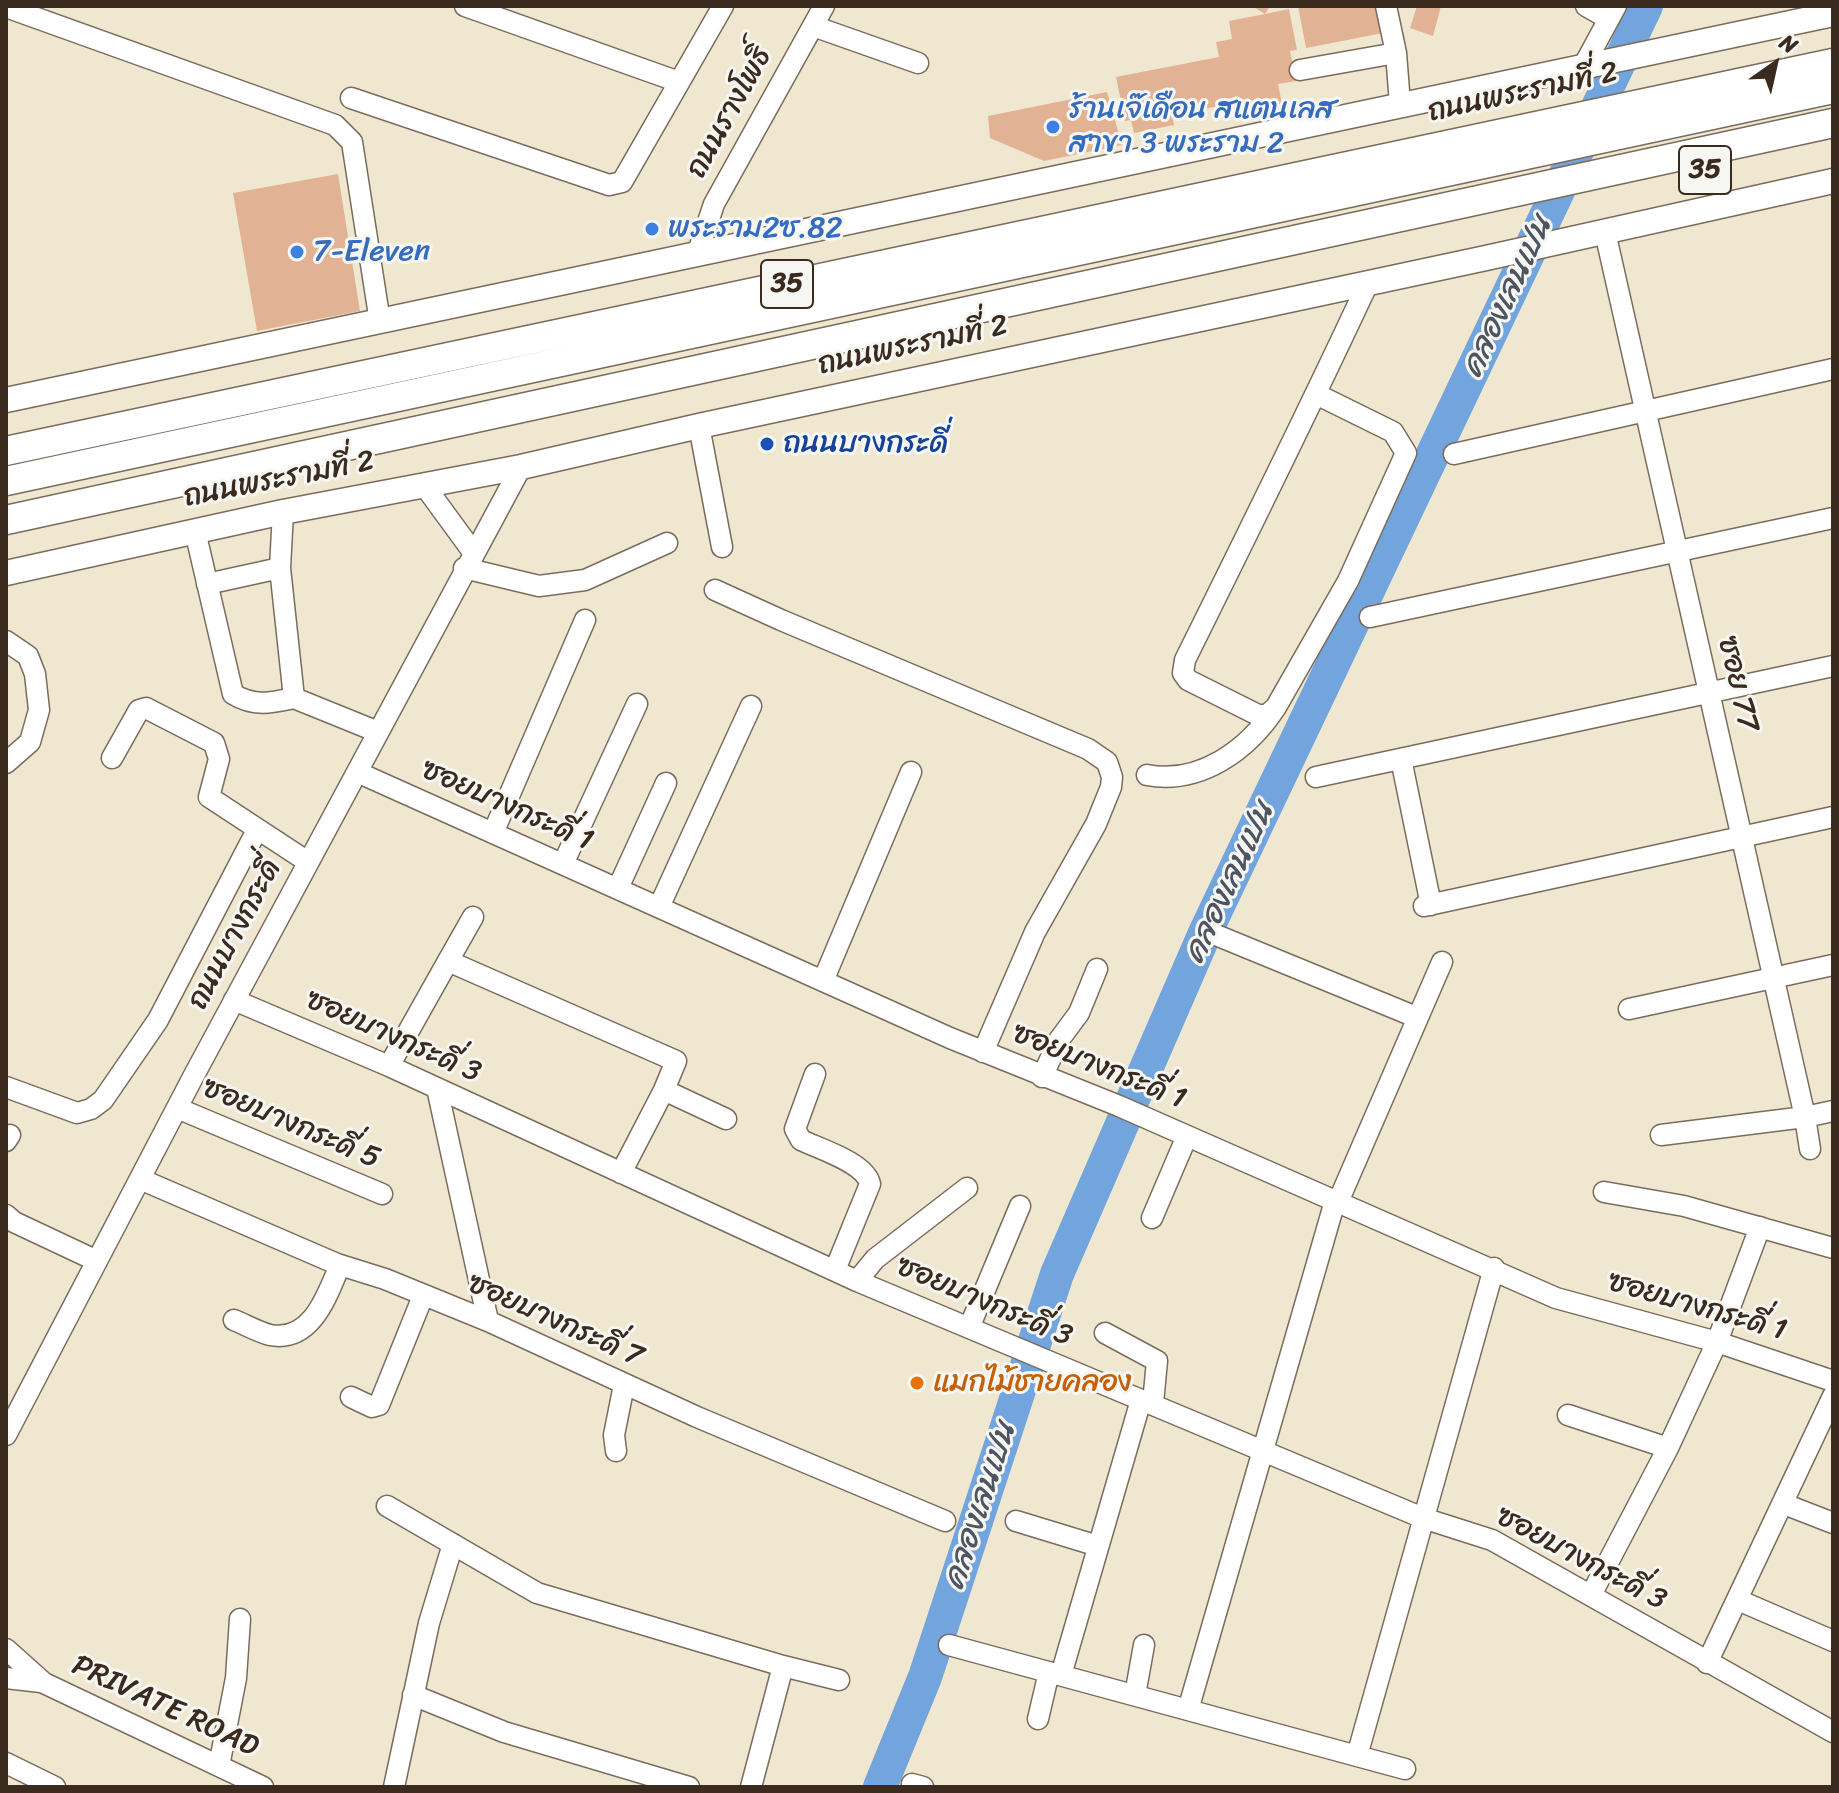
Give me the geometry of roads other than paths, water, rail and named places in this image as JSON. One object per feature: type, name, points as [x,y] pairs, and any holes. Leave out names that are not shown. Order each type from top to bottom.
[{"type":"highway","points":[[1717,87],[1833,56]]},
{"type":"highway","name":"ถนนพระรามที่ 2","points":[[6,451],[1833,63]]},
{"type":"highway","points":[[6,481],[1833,89]]},
{"type":"highway","points":[[6,520],[1833,123]]},
{"type":"highway","name":"ถนนพระรามที่ 2","points":[[6,529],[1578,199],[1833,142]]},
{"type":"main road","name":"ถนนพระรามที่ 2","points":[[6,400],[1833,14]]},
{"type":"main road","name":"ถนนพระรามที่ 2","points":[[6,573],[283,512],[521,467],[1833,181]]},
{"type":"street","points":[[465,6],[679,82]]},
{"type":"street","points":[[351,98],[609,185],[622,182],[723,6]]},
{"type":"street","name":"ถนนรางโพธิ์","points":[[698,252],[714,204],[824,6]]},
{"type":"street","points":[[1386,6],[1396,53],[1400,104]]},
{"type":"street","points":[[1586,6],[1612,12],[1589,64]]},
{"type":"street","points":[[6,7],[335,125],[344,132],[352,142],[380,322]]},
{"type":"street","points":[[813,26],[918,63]]},
{"type":"street","points":[[1300,70],[1396,53]]},
{"type":"street","name":"ซอย 77","points":[[1605,232],[1810,1149]]},
{"type":"street","points":[[1276,707],[1267,715],[1258,715],[1188,680],[1183,673],[1185,660],[1368,283]]},
{"type":"street","points":[[1454,454],[1833,369]]},
{"type":"street","points":[[1147,775],[1177,778],[1208,768],[1253,738],[1276,707],[1348,581],[1406,453],[1393,432],[1316,394]]},
{"type":"street","points":[[699,426],[722,547]]},
{"type":"street","name":"ถนนบางกระดี่","points":[[6,1435],[234,1000],[521,467]]},
{"type":"street","points":[[424,485],[469,560],[539,586],[585,580],[667,543]]},
{"type":"street","points":[[283,512],[280,568],[294,698]]},
{"type":"street","points":[[1370,617],[1833,518]]},
{"type":"street","points":[[195,531],[233,694],[248,703],[272,703],[294,698],[378,732]]},
{"type":"street","points":[[207,584],[280,568]]},
{"type":"street","points":[[715,590],[1088,749],[1107,762],[1111,787],[1096,824],[1035,932],[983,1052]]},
{"type":"street","points":[[493,833],[585,620]]},
{"type":"street","points":[[6,641],[28,656],[35,674],[39,710],[30,742],[6,763]]},
{"type":"street","points":[[1316,777],[1833,666]]},
{"type":"street","points":[[563,864],[637,704]]},
{"type":"street","points":[[659,907],[751,706]]},
{"type":"street","points":[[112,758],[139,710],[146,708],[214,743],[219,759],[209,797],[308,862]]},
{"type":"street","points":[[1401,759],[1428,905],[1833,817]]},
{"type":"street","name":"ซอยบางกระดี่ 1","points":[[357,772],[983,1052],[1131,1111],[1494,1268],[1556,1298],[1717,1342],[1833,1381]]},
{"type":"street","points":[[823,981],[911,772]]},
{"type":"street","points":[[618,888],[666,783]]},
{"type":"street","points":[[6,1087],[77,1113],[91,1109],[103,1100],[158,1020],[257,830]]},
{"type":"street","points":[[389,1066],[473,917]]},
{"type":"street","points":[[1216,935],[1416,1017]]},
{"type":"street","points":[[448,961],[695,1069]]},
{"type":"street","points":[[1188,1710],[1336,1202],[1442,962]]},
{"type":"street","points":[[1629,1009],[1833,965]]},
{"type":"street","points":[[1042,1077],[1059,1040],[1079,1013],[1097,969]]},
{"type":"street","name":"ซอยบางกระดี่ 3","points":[[234,1000],[389,1066],[857,1281],[1423,1518],[1492,1540],[1833,1732]]},
{"type":"street","points":[[621,1173],[676,1061]]},
{"type":"street","points":[[815,1074],[795,1129],[796,1134],[801,1140],[859,1167],[868,1175],[870,1184],[835,1270]]},
{"type":"street","points":[[437,1088],[488,1321]]},
{"type":"street","points":[[664,1090],[726,1119]]},
{"type":"street","name":"ซอยบางกระดี่ 5","points":[[177,1108],[382,1194]]},
{"type":"street","points":[[1661,1135],[1833,1111]]},
{"type":"street","points":[[1152,1218],[1187,1136]]},
{"type":"street","name":"ซอยบางกระดี่ 7","points":[[140,1179],[340,1265],[385,1279],[488,1321],[624,1385],[945,1521]]},
{"type":"street","points":[[857,1281],[875,1259],[967,1188]]},
{"type":"street","points":[[1604,1192],[1684,1206],[1833,1248]]},
{"type":"street","points":[[969,1328],[1020,1206]]},
{"type":"street","points":[[6,1215],[14,1222],[97,1261]]},
{"type":"street","points":[[1591,1595],[1668,1448],[1717,1342],[1760,1227]]},
{"type":"street","points":[[234,1320],[268,1335],[289,1335],[301,1330],[313,1320],[340,1265]]},
{"type":"street","points":[[1357,1756],[1494,1268]]},
{"type":"street","points":[[351,1397],[372,1407],[379,1405],[423,1296]]},
{"type":"street","points":[[1038,1719],[1147,1402],[1157,1361],[1105,1333]]},
{"type":"street","points":[[616,1451],[614,1435],[624,1385]]},
{"type":"street","points":[[1707,1663],[1833,1396]]},
{"type":"street","points":[[1568,1415],[1668,1448]]},
{"type":"street","points":[[1784,1504],[1833,1523]]},
{"type":"street","points":[[387,1506],[537,1593],[839,1680]]},
{"type":"street","points":[[1016,1521],[1098,1546]]},
{"type":"street","points":[[394,1787],[429,1623],[453,1544]]},
{"type":"street","points":[[1738,1600],[1833,1641]]},
{"type":"street","points":[[219,1766],[236,1678],[240,1619]]},
{"type":"street","points":[[949,1645],[1405,1769]]},
{"type":"street","points":[[1135,1695],[1144,1645]]},
{"type":"street","points":[[6,1649],[41,1682]]},
{"type":"street","points":[[751,1787],[783,1666]]},
{"type":"street","points":[[6,1678],[41,1682]]},
{"type":"street","name":"PRIVATE ROAD","points":[[41,1682],[263,1787]]},
{"type":"street","points":[[413,1695],[504,1732],[689,1787]]},
{"type":"street","points":[[6,1763],[55,1787]]},
{"type":"waterway","name":"คลองเลนเปน","points":[[880,1787],[925,1677],[1057,1274],[1205,933],[1646,6]]},
{"type":"place","name":"ร้านเจ๊เดือน สแตนเลส สาขา 3 พระราม 2","points":[[1053,127]]},
{"type":"place","name":"พระราม2ซ.82","points":[[652,229]]},
{"type":"place","name":"7-Eleven","points":[[297,252]]},
{"type":"place","name":"ถนนบางกระดี่","points":[[767,444]]},
{"type":"place","name":"แมกไม้ชายคลอง","points":[[917,1383]]}]
